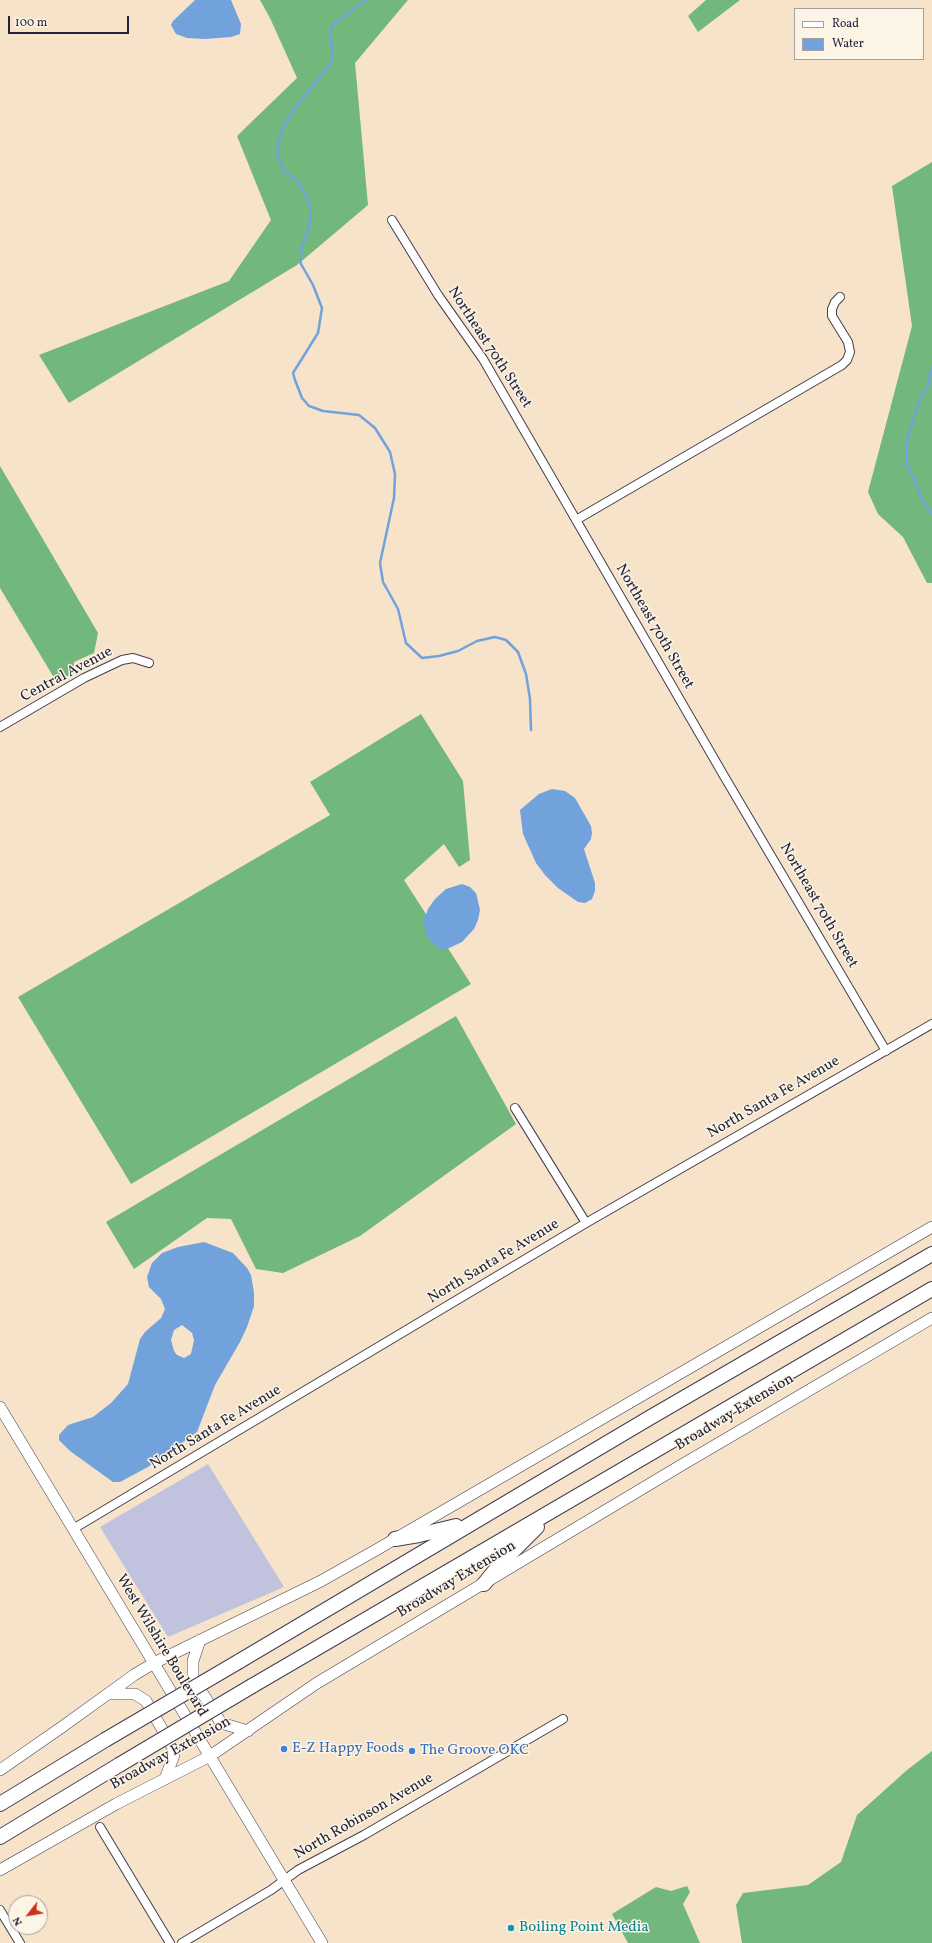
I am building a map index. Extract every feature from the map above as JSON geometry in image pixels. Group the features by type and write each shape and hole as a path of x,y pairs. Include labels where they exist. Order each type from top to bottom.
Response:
{"highway":[{"path":"0,1804 472,1522 932,1254"},
{"name":"Broadway Extension","path":"0,1837 252,1686 549,1515 932,1290"},
{"path":"484,1584 502,1562 549,1515"},
{"path":"395,1539 419,1535 472,1522"}],"main road":[{"path":"0,1770 154,1663 321,1581 932,1226"},
{"name":"Broadway Extension","path":"0,1870 52,1839 210,1756 317,1683 932,1318"},
{"name":"West Wilshire Boulevard","path":"0,1407 322,1943"},
{"path":"200,1640 193,1660 193,1678 221,1723 248,1730"},
{"path":"108,1694 135,1694 146,1701 174,1750 174,1755 165,1779"}],"street":[{"name":"Northeast 70th Street","path":"392,220 438,295 483,359 724,776 886,1051"},
{"path":"576,520 842,365 847,360 850,352 848,342 832,316 835,302 840,297"},
{"name":"Central Avenue","path":"0,727 84,678 122,660 133,658 149,663"},
{"name":"North Santa Fe Avenue","path":"73,1529 586,1223 932,1024"},
{"path":"515,1108 586,1223"},
{"name":"North Robinson Avenue","path":"182,1943 271,1890 298,1870 364,1835 563,1719"},
{"path":"100,1827 170,1943"},
{"path":"0,1910 20,1943"}],"shaded area":[{"path":"208,1464 284,1587 168,1637 100,1527"}],"green space":[{"path":"260,0 408,0 355,63 368,205 297,265 69,403 39,355 229,281 271,220 237,136 297,78 270,18"},
{"path":"706,0 740,0 698,32 688,16"},
{"path":"932,162 932,583 927,583 903,537 878,514 868,492 912,326 892,186"},
{"path":"0,466 98,633 94,653 74,662 74,672 61,680 53,676 0,588"},
{"path":"421,714 463,781 470,860 459,867 444,844 404,880 471,984 131,1184 18,997 330,815 310,782"},
{"path":"456,1016 516,1124 360,1236 283,1273 256,1269 231,1219 207,1218 134,1269 106,1222"},
{"path":"932,1751 932,1943 742,1943 736,1905 743,1893 808,1885 841,1862 857,1815 907,1770"},
{"path":"687,1886 690,1892 683,1904 700,1943 628,1943 612,1914 656,1887 671,1891"}],"water":[{"path":"195,0 231,0 241,24 240,34 231,37 205,39 187,38 176,34 171,25 173,21"},
{"path":"552,789 565,791 575,798 591,826 591,839 584,849 595,883 595,891 592,899 585,903 578,902 558,888 545,875 536,863 523,834 520,810 539,794"},
{"path":"462,884 470,887 476,893 480,910 478,920 474,929 462,942 445,950 439,948 428,939 423,922 428,909 435,899 446,889"},
{"path":"204,1242 233,1253 247,1268 251,1275 254,1293 254,1306 240,1342 215,1385 197,1432 148,1467 120,1482 113,1482 70,1451 59,1440 59,1435 68,1425 93,1417 111,1403 128,1384 140,1339 145,1332 161,1318 165,1309 161,1299 149,1287 147,1277 152,1263 162,1253 178,1247","holes":["182,1325 192,1333 194,1340 191,1354 184,1358 177,1355 174,1351 171,1340 174,1330"]}],"waterway":[{"path":"366,0 332,25 330,34 333,54 330,64 296,107 281,131 277,155 284,171 298,181 308,199 311,210 308,234 303,243 300,257 301,264 313,285 322,308 318,333 293,373 302,398 309,406 323,411 359,415 375,428 390,452 395,474 394,498 380,563 383,582 398,609 406,643 422,658 439,656 458,651 477,641 495,637 506,640 518,652 526,674 530,699 531,730"},
{"path":"932,367 928,385 920,399 907,441 907,464 925,505 932,514"}],"place":[{"name":"E-Z Happy Foods","path":"284,1749"},
{"name":"The Groove OKC","path":"412,1751"},
{"name":"Boiling Point Media","path":"511,1928"}]}
